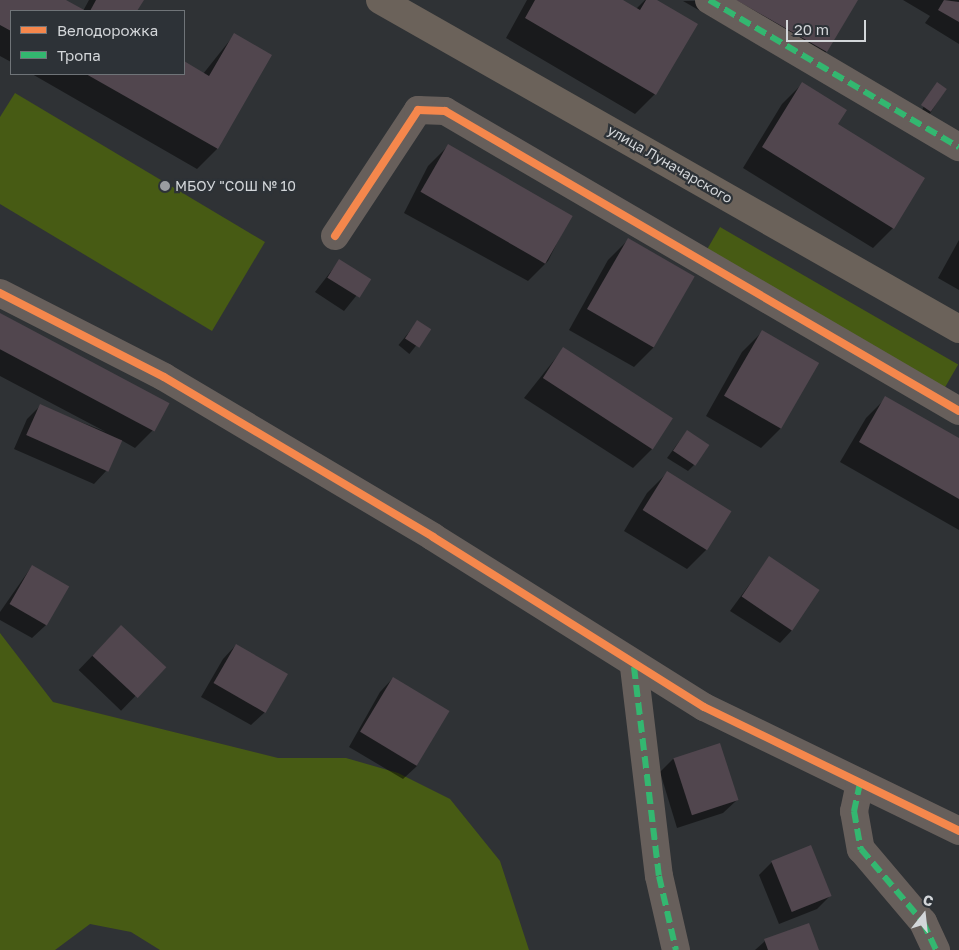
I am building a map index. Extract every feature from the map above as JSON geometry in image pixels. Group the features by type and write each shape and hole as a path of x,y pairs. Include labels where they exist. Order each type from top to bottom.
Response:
{"main road":[{"name":"улица Луначарского","path":"380,0 959,329"}],"street":[{"path":"709,0 959,147"},
{"path":"335,236 418,110 445,111 959,412"},
{"path":"0,293 164,377 433,537 634,667 704,707 959,831"},
{"path":"634,667 659,876 676,950"},
{"path":"860,783 854,811 861,849 923,922 936,950"}],"green space":[{"path":"15,93 265,242 212,331 0,204 0,117"},
{"path":"720,227 958,364 943,390 705,253"},
{"path":"0,633 53,702 278,758 346,758 398,773 450,799 500,861 529,950 160,950 131,932 90,924 55,950 0,950"}],"building":[{"path":"0,0 66,0 84,10 10,10 10,30 0,25"},
{"path":"96,0 144,0 138,10 91,10"},
{"path":"535,0 623,0 640,10 646,0 657,0 698,24 656,95 525,18"},
{"path":"736,0 858,0 827,52"},
{"path":"944,0 959,2 959,22 938,10"},
{"path":"234,33 272,55 218,149 88,75 185,75 185,62 209,76"},
{"path":"802,82 847,110 838,124 925,178 894,229 762,147"},
{"path":"937,82 947,89 931,112 921,105"},
{"path":"448,144 573,216 545,264 420,192"},
{"path":"628,238 695,276 654,348 587,309"},
{"path":"339,259 371,279 360,298 327,278"},
{"path":"0,313 170,403 155,431 0,349"},
{"path":"417,320 431,329 419,348 405,338"},
{"path":"762,330 819,363 781,429 724,396"},
{"path":"563,347 673,418 653,449 543,378"},
{"path":"885,396 959,438 959,499 859,442"},
{"path":"40,404 122,441 108,472 26,435"},
{"path":"687,430 709,445 695,466 673,451"},
{"path":"667,471 731,511 707,550 643,510"},
{"path":"769,556 820,590 792,631 742,597"},
{"path":"32,565 69,586 47,625 10,604"},
{"path":"121,625 166,667 138,698 92,656"},
{"path":"236,644 288,674 265,713 214,683"},
{"path":"393,677 450,711 417,766 360,732"},
{"path":"720,743 739,800 692,815 673,758"},
{"path":"811,845 832,896 792,912 771,861"},
{"path":"809,923 819,950 768,950 764,939"}],"marked path":[{"path":"709,0 959,147"},
{"path":"634,667 659,876 676,950"},
{"path":"860,783 854,811 861,849 923,922 936,950"}],"cycle path":[{"path":"335,236 418,110 445,111 959,411"},
{"path":"0,293 164,377 433,537 704,707 959,831"}],"place":[{"name":"МБОУ \"СОШ № 10","path":"165,186"}]}
